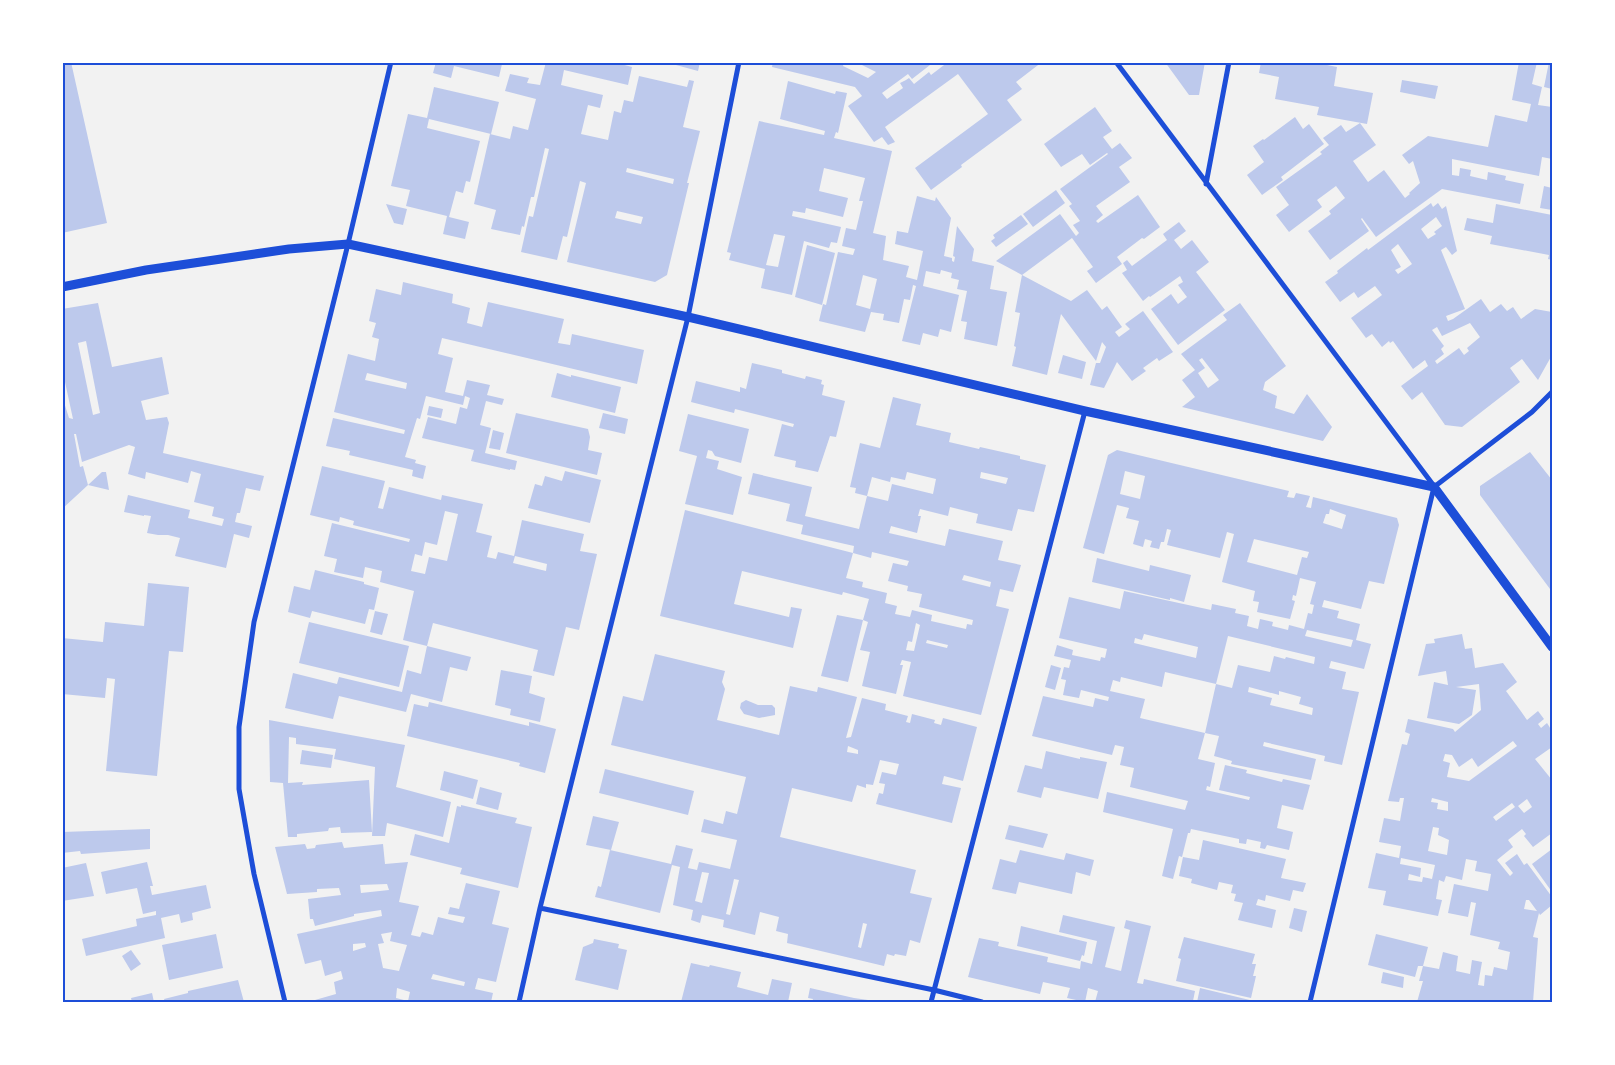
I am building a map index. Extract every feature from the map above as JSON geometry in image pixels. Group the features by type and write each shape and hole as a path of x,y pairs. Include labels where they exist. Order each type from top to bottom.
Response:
{"street":[{"path":"286,1002 254,874 242,808 239,789 239,727 254,622 391,62"},
{"path":"519,1002 540,908 688,317 739,62"},
{"path":"1116,62 1552,647"},
{"path":"1206,184 1229,62"},
{"path":"62,287 146,270 289,250 348,244 688,317 1085,411 1434,487"},
{"path":"1310,1002 1434,487 1532,412 1552,392"},
{"path":"931,1002 1085,411"},
{"path":"540,908 934,990 982,1002"}],"building":[{"path":"71,62 107,223 62,233 62,63"},
{"path":"436,62 496,62 502,64 499,77 454,66 451,78 433,73"},
{"path":"546,62 613,62 632,67 628,85 564,70 561,85 603,95 600,108 588,105 581,134 608,140 614,111 621,113 624,100 633,102 639,76 687,87 689,80 694,81 683,127 700,131 667,275 655,282 567,262 586,183 580,181 567,237 563,236 557,260 521,252 529,216 533,217 549,149 545,148 534,197 531,197 524,227 522,226 520,235 491,229 496,210 474,204 490,134 510,139 513,126 528,130 536,99 505,91 510,74 529,78 527,83 540,85","holes":["627,168 674,179 673,184 626,172","617,211 643,217 641,224 615,218"]},
{"path":"665,62 700,62 698,71"},
{"path":"773,62 791,65 791,62 844,62 843,66 868,78 876,72 856,62 928,62 930,65 912,79 908,74 882,93 887,99 903,88 900,83 909,78 914,84 929,72 931,75 948,62 977,62 978,64 981,62 1042,62 1016,82 1022,89 1007,100 1022,120 961,165 962,167 931,190 915,168 988,114 958,74 885,127 895,142 888,145 882,137 874,142 848,106 862,96 855,87 772,67"},
{"path":"1165,62 1205,62 1199,95 1189,95"},
{"path":"1261,62 1328,62 1327,65 1337,67 1334,86 1373,93 1367,124 1317,115 1319,107 1275,99 1279,77 1259,73"},
{"path":"1519,62 1537,62 1532,84 1542,87 1538,105 1552,107 1552,159 1542,157 1539,176 1452,159 1452,175 1459,176 1460,168 1471,170 1470,176 1487,180 1488,172 1506,176 1505,180 1524,184 1520,204 1442,189 1376,237 1362,218 1369,231 1330,260 1308,231 1331,214 1329,211 1345,198 1336,186 1317,200 1322,207 1289,232 1276,215 1289,205 1276,187 1322,154 1320,152 1329,145 1323,138 1341,125 1346,132 1360,123 1376,145 1353,161 1368,182 1384,170 1405,198 1420,183 1413,161 1409,164 1402,155 1428,136 1488,147 1495,115 1527,122 1531,104 1512,100"},
{"path":"1549,62 1552,62 1552,89 1544,87"},
{"path":"1402,80 1438,86 1435,99 1400,92"},
{"path":"788,81 835,94 836,91 847,93 838,133 836,132 834,138 892,151 873,233 886,236 883,260 909,266 906,277 917,280 923,251 895,244 897,231 908,233 917,196 935,201 936,197 951,218 944,256 952,258 954,262 957,226 974,249 972,261 994,266 990,289 1007,292 997,346 964,339 967,322 961,321 967,291 957,289 959,280 951,278 952,273 941,270 940,274 926,271 923,286 959,295 951,332 940,329 938,337 923,333 920,345 902,341 916,286 913,285 910,300 904,299 899,323 883,320 884,314 871,312 865,332 819,321 823,304 826,305 838,252 853,255 855,249 842,246 846,228 856,230 863,201 859,201 865,178 824,168 819,191 848,198 843,217 806,208 805,213 793,211 792,216 841,227 837,243 831,242 829,248 804,241 792,295 761,288 765,269 729,260 731,253 727,252 759,121 824,135 825,131 780,119","holes":["774,234 785,236 778,267 766,265","863,275 877,279 870,309 856,305"]},
{"path":"434,87 499,102 491,134 429,119 427,128 480,141 470,182 466,181 463,193 456,191 449,217 469,222 465,239 443,234 447,216 406,206 410,190 391,186 408,114 427,118"},
{"path":"1095,107 1112,131 1103,137 1112,149 1120,143 1132,158 1119,167 1130,182 1096,206 1103,215 1096,221 1098,223 1138,195 1160,227 1117,257 1122,264 1096,283 1087,271 1093,267 1072,238 1022,275 996,261 1060,214 1076,236 1079,233 1073,225 1080,221 1069,206 1072,204 1060,189 1108,154 1090,165 1082,154 1061,167 1044,144"},
{"path":"1295,117 1303,129 1309,124 1324,144 1281,177 1283,180 1262,195 1247,175 1264,162 1253,146"},
{"path":"1544,186 1552,188 1552,210 1540,208"},
{"path":"1056,190 1065,203 1033,227 1023,214"},
{"path":"1431,203 1433,207 1438,203 1442,209 1446,206 1457,251 1452,255 1446,247 1441,250 1465,309 1446,316 1448,321 1481,299 1490,312 1501,304 1507,311 1513,307 1521,319 1535,309 1552,312 1552,355 1538,380 1522,359 1510,368 1520,382 1462,427 1445,425 1422,392 1412,400 1401,386 1428,366 1425,360 1413,369 1393,341 1390,343 1389,341 1382,347 1372,334 1366,338 1351,318 1382,295 1375,286 1358,298 1354,292 1340,302 1325,282 1367,248 1368,250","holes":["1436,217 1442,226 1434,232 1436,234 1428,239 1421,229","1398,244 1412,264 1398,274 1395,270 1401,267 1391,250","1470,323 1480,337 1467,348 1469,351 1464,355 1459,348 1437,364 1435,361 1444,354 1441,349 1444,346 1432,330 1437,327 1442,336"]},
{"path":"386,204 407,209 403,225 394,223"},
{"path":"1496,204 1552,215 1552,260 1548,259 1549,255 1490,244 1492,236 1464,230 1467,218 1493,223"},
{"path":"1021,215 1028,224 996,247 991,241 995,238 993,235"},
{"path":"1179,222 1186,231 1174,240 1181,249 1192,240 1209,262 1196,272 1225,310 1178,345 1151,309 1171,294 1178,304 1187,297 1178,285 1183,282 1180,276 1143,301 1122,273 1127,270 1123,263 1127,260 1132,266 1167,240 1163,234"},
{"path":"807,245 835,253 822,305 795,297"},
{"path":"1022,275 1071,301 1087,290 1102,310 1107,306 1122,327 1115,332 1119,337 1130,329 1125,324 1143,311 1173,352 1159,361 1157,358 1143,368 1146,371 1132,381 1117,362 1104,388 1090,385 1096,363 1100,363 1106,347 1102,342 1096,361 1061,314 1047,375 1012,366 1020,313 1015,312"},
{"path":"403,282 453,294 452,303 470,308 467,323 482,327 488,302 564,319 558,343 570,345 572,334 644,350 637,384 442,338 438,354 453,358 445,392 463,396 467,380 490,385 487,395 504,399 502,405 486,401 480,425 491,428 485,453 517,461 515,470 471,461 474,450 422,438 428,417 456,424 460,407 467,409 470,398 465,396 463,405 426,396 420,419 417,418 405,457 416,460 415,463 426,466 423,479 412,476 413,470 349,455 350,451 326,446 333,418 404,434 405,430 334,412 348,354 375,361 379,339 372,337 376,323 369,321 376,289 401,295","holes":["367,373 407,383 406,389 365,380"]},
{"path":"98,303 112,367 162,357 169,394 141,401 146,420 167,417 169,423 163,453 264,476 260,491 246,488 240,513 237,513 235,522 252,526 249,538 234,534 226,568 175,556 180,538 147,533 151,516 124,512 128,495 190,510 188,518 222,526 224,519 212,516 214,507 194,502 201,474 191,471 188,483 146,472 145,479 128,474 135,447 129,445 82,462 76,434 74,434 80,467 83,466 88,485 62,509 62,396 69,418 73,419 65,382 62,382 62,309","holes":["86,341 100,413 93,415 78,343"]},
{"path":"1240,303 1286,366 1265,382 1263,390 1277,396 1275,408 1294,414 1307,394 1332,427 1323,441 1182,407 1195,397 1182,380 1195,370 1181,354 1227,320 1223,315","holes":["1202,358 1219,380 1208,388 1198,373 1205,368 1199,360"]},
{"path":"1063,355 1086,362 1082,379 1058,373"},
{"path":"752,363 782,370 782,373 805,379 806,376 822,380 821,384 824,385 822,395 845,401 836,437 830,436 818,472 795,467 796,461 774,456 782,424 793,427 794,424 735,409 734,413 691,402 696,381 740,392 740,387 746,389"},
{"path":"557,373 621,387 615,413 551,397"},
{"path":"893,397 921,404 916,425 951,433 949,442 1020,456 1020,459 1046,465 1034,512 1018,509 1012,531 976,523 978,514 950,507 948,516 920,509 918,516 921,516 917,533 891,526 889,533 945,546 949,529 1003,541 998,560 1021,565 1013,592 1000,589 996,606 1009,609 981,715 903,696 911,662 902,660 900,665 903,665 896,694 862,686 870,652 860,650 868,622 863,620 869,599 843,592 842,595 742,571 734,604 789,617 791,607 802,609 793,648 660,616 685,510 853,553 854,546 801,534 803,525 786,521 790,504 748,494 753,473 812,487 805,516 859,529 867,496 855,493 856,488 850,487 860,443 880,448","holes":["907,472 936,479 933,494 892,484 888,501 867,496 872,477 890,482 891,477 905,480","981,472 1008,478 1006,484 980,478","872,552 909,561 907,566 893,563 888,581 908,586 907,591 922,594 919,607 973,620 972,625 967,624 966,629 931,621 932,615 912,610 910,617 895,614 897,606 885,603 887,593 862,587 863,582 846,578 853,553 871,558","964,575 991,582 990,587 962,580","916,623 920,625 914,651 906,650 908,641 912,642","927,640 948,645 947,648 926,643"]},
{"path":"429,406 443,409 441,418 427,415"},
{"path":"516,413 588,429 590,437 588,450 602,453 597,475 506,453"},
{"path":"603,413 628,419 625,434 599,428"},
{"path":"688,414 749,429 741,463 715,456 712,451 708,450 706,458 719,461 717,469 742,477 733,515 685,504 697,456 679,451"},
{"path":"493,430 504,433 500,450 489,448"},
{"path":"1117,450 1289,491 1287,497 1294,498 1296,493 1310,496 1306,507 1311,508 1313,497 1397,518 1399,525 1384,584 1369,581 1361,609 1324,600 1322,607 1339,611 1337,618 1360,624 1356,640 1371,644 1364,669 1331,661 1329,668 1346,672 1342,689 1359,692 1342,765 1324,761 1325,756 1264,742 1263,746 1316,759 1311,780 1231,764 1232,761 1214,756 1219,736 1205,733 1198,759 1215,763 1210,787 1207,786 1206,790 1249,800 1250,797 1219,790 1225,765 1247,770 1246,773 1282,782 1283,779 1310,785 1303,810 1282,805 1277,828 1293,832 1289,850 1267,845 1265,849 1260,848 1261,842 1247,839 1246,844 1239,843 1239,839 1191,829 1190,833 1188,833 1182,857 1179,856 1173,879 1162,876 1173,829 1103,812 1107,792 1185,810 1188,801 1130,787 1134,768 1120,765 1124,747 1115,745 1112,755 1032,736 1043,696 1093,707 1095,698 1108,701 1109,697 1081,690 1079,698 1063,695 1066,680 1061,679 1064,667 1069,668 1071,660 1054,656 1057,645 1073,650 1072,655 1100,661 1101,657 1105,658 1107,649 1059,638 1069,597 1120,609 1124,591 1211,610 1212,604 1236,609 1235,613 1249,616 1247,626 1258,629 1260,619 1273,622 1272,626 1288,630 1289,625 1304,629 1308,613 1312,614 1314,605 1310,604 1316,582 1300,578 1296,596 1293,595 1292,600 1295,601 1290,619 1257,612 1259,602 1253,601 1255,591 1222,582 1234,534 1227,532 1220,558 1167,545 1171,530 1167,529 1164,542 1161,542 1159,549 1150,547 1152,541 1145,539 1143,547 1133,544 1139,521 1126,518 1129,508 1117,505 1104,554 1083,548 1108,455","holes":["1125,471 1145,476 1140,499 1120,494","1330,509 1346,515 1342,529 1323,523 1326,514 1329,514","1254,539 1309,552 1307,558 1302,557 1297,575 1247,562","1307,630 1353,640 1351,647 1305,636","1144,634 1198,647 1196,658 1134,643 1135,638 1142,640","1228,636 1315,657 1314,664 1274,656 1270,672 1238,665 1232,688 1216,684","1165,672 1216,684 1205,733 1140,718 1145,699 1110,691 1113,680 1120,682 1121,677 1162,687","1249,687 1279,695 1279,691 1301,697 1299,704 1313,708 1312,715 1270,705 1272,698 1248,692"]},
{"path":"1530,452 1552,480 1552,588 1550,589 1480,495 1480,486"},
{"path":"322,466 385,481 378,508 383,509 389,487 441,500 442,495 483,504 476,532 492,536 487,557 496,559 498,552 514,556 522,520 584,534 580,551 597,554 579,630 566,627 554,676 533,671 538,650 433,623 427,646 403,640 414,591 380,582 382,571 365,567 363,578 334,572 337,559 324,556 332,523 409,542 410,539 353,525 354,521 340,517 339,522 310,515","holes":["445,511 458,514 447,561 429,557 425,574 411,571 415,554 422,556 425,542 437,545","515,556 547,564 546,571 513,563"]},
{"path":"565,471 601,480 590,523 528,508 535,484 542,486 545,476 562,481"},
{"path":"102,472 106,472 109,490 88,485"},
{"path":"1097,558 1149,571 1150,565 1191,575 1184,602 1092,582"},
{"path":"315,570 364,582 364,584 379,588 374,610 369,609 365,624 312,611 310,618 288,612 294,586 310,590"},
{"path":"148,583 189,587 183,652 169,651 157,776 106,771 115,679 107,678 105,698 62,694 62,638 103,642 105,622 144,626"},
{"path":"375,611 388,614 382,635 370,632"},
{"path":"837,615 863,620 848,682 821,676"},
{"path":"309,622 409,646 399,687 299,663"},
{"path":"1462,634 1465,649 1472,648 1475,668 1503,663 1517,682 1506,691 1527,720 1538,711 1544,719 1538,724 1541,728 1547,723 1552,731 1552,747 1535,759 1552,780 1552,833 1533,847 1524,836 1526,834 1522,829 1508,840 1513,847 1497,860 1510,876 1513,873 1505,863 1517,854 1524,865 1527,863 1552,897 1552,905 1540,915 1539,913 1533,937 1538,938 1533,1002 1417,1002 1423,981 1419,981 1423,966 1439,969 1443,952 1458,956 1456,971 1470,974 1472,960 1482,962 1478,985 1484,986 1485,975 1492,976 1494,967 1507,970 1510,952 1498,949 1500,942 1470,935 1476,903 1471,902 1468,917 1448,913 1454,884 1488,891 1491,874 1475,871 1477,861 1466,859 1462,880 1446,876 1444,882 1439,880 1436,899 1442,900 1438,916 1383,905 1386,891 1368,888 1376,853 1399,858 1401,846 1379,842 1384,818 1400,821 1404,798 1400,798 1399,802 1388,801 1402,744 1407,745 1410,734 1405,732 1408,719 1453,729 1455,732 1481,710 1479,684 1456,687 1476,690 1472,715 1459,724 1427,718 1434,682 1448,685 1446,671 1418,676 1426,644 1435,643 1434,639","holes":["1513,741 1517,746 1469,781 1447,777 1450,763 1443,761 1445,754 1452,755 1459,767 1472,758 1478,767","1432,798 1448,802 1448,811 1437,809 1438,803 1431,802","1527,799 1532,807 1524,813 1518,806","1512,803 1515,807 1496,821 1493,817","1433,827 1439,828 1438,835 1449,840 1447,855 1428,851","1401,858 1435,865 1432,879 1423,877 1422,882 1408,880 1409,874 1420,877 1421,868 1400,864","1526,900 1529,900 1537,911 1524,909"]},
{"path":"427,646 471,657 467,671 450,667 442,702 411,694 406,712 339,696 333,719 285,708 293,673 337,684 339,677 402,692 407,670 421,674"},
{"path":"655,654 725,671 722,682 725,689 717,720 779,735 790,686 817,692 818,687 857,697 846,738 851,737 862,698 886,704 885,710 908,716 906,722 910,723 912,714 935,720 934,723 941,725 943,718 977,727 963,781 944,776 942,784 961,788 952,823 876,804 879,793 883,794 885,784 879,783 882,772 896,775 899,764 880,760 873,785 866,784 866,788 857,785 852,802 792,788 780,837 916,870 910,893 932,898 920,943 910,940 906,956 887,954 884,966 787,943 788,934 776,931 779,917 760,912 755,935 723,927 724,920 702,915 700,923 691,920 693,910 673,905 680,867 672,865 660,913 595,897 598,886 601,887 610,850 671,864 676,845 693,849 688,868 697,870 699,862 730,869 737,840 701,832 704,819 723,824 726,811 737,814 746,777 611,745 623,696 643,701","holes":["848,746 858,750 858,754 847,752","702,872 709,873 702,903 695,901","734,879 739,880 730,915 726,914","863,923 867,924 861,948 858,947"]},
{"path":"1051,665 1061,668 1055,690 1045,687"},
{"path":"501,670 532,676 529,693 545,698 540,722 510,715 511,709 495,705"},
{"path":"746,700 758,705 772,705 775,708 775,715 759,718 744,714 740,708 741,703"},
{"path":"429,702 529,726 529,722 556,729 545,773 519,766 520,763 407,736 414,704 428,707"},
{"path":"269,720 405,745 396,787 451,802 443,837 387,823 385,836 372,836 375,767 334,759 336,749 296,744 296,738 289,737 288,783 303,782 302,785 369,780 372,832 341,833 340,827 329,828 328,831 297,834 297,837 288,837 283,783 270,782"},
{"path":"302,750 333,755 331,768 300,764"},
{"path":"1046,751 1080,759 1080,757 1107,762 1098,799 1044,787 1041,798 1017,792 1025,765 1042,769"},
{"path":"605,769 694,791 688,815 599,793"},
{"path":"444,771 478,780 473,799 440,790"},
{"path":"480,787 502,793 498,810 476,804"},
{"path":"461,805 517,818 515,823 532,827 518,888 460,874 462,868 410,855 415,834 449,843 457,806 461,807"},
{"path":"593,816 619,822 611,850 586,845"},
{"path":"1009,825 1048,834 1043,848 1005,839"},
{"path":"150,829 150,849 81,854 80,851 62,853 62,832"},
{"path":"1203,840 1286,859 1281,878 1306,883 1303,892 1293,890 1290,901 1266,895 1265,901 1258,899 1256,905 1276,910 1272,928 1238,920 1243,903 1234,901 1236,894 1231,893 1233,885 1219,882 1217,890 1191,883 1192,879 1179,876 1183,857 1199,860"},
{"path":"342,842 344,848 383,844 385,864 408,862 399,902 419,906 411,935 420,937 422,932 433,935 438,917 463,923 465,917 448,914 450,907 459,909 466,883 500,891 492,924 509,928 496,982 478,978 475,989 493,993 491,1002 315,1002 315,1000 336,994 334,982 343,979 341,971 325,976 321,960 305,964 297,934 382,916 381,910 354,914 354,916 315,926 313,919 310,919 308,899 341,895 339,888 317,889 317,892 287,894 275,847 305,844 307,849 315,848 316,845","holes":["387,884 389,890 361,893 360,885","392,932 390,941 407,945 399,971 383,968 378,944 384,943 381,934","365,943 366,947 353,951 353,944","433,974 465,982 464,986 431,979","397,988 410,992 408,1001 396,998"]},
{"path":"1552,849 1552,892 1532,864"},
{"path":"1020,850 1064,860 1066,853 1094,860 1090,876 1076,872 1072,894 1019,882 1016,894 992,889 1000,859 1016,863"},
{"path":"147,862 153,886 150,886 152,895 206,885 211,908 192,913 193,920 181,923 179,914 161,918 165,938 86,956 82,939 137,926 136,919 156,915 156,911 143,914 137,888 106,894 101,872"},
{"path":"86,863 94,896 62,901 62,868"},
{"path":"1294,908 1307,911 1302,932 1289,928"},
{"path":"1063,915 1115,927 1105,967 1121,971 1130,930 1124,928 1126,920 1151,926 1137,983 1143,984 1144,979 1195,991 1193,1001 1197,1002 1095,1002 1098,991 1088,988 1085,1002 1067,998 1070,988 1043,982 1040,994 968,977 979,938 999,942 998,946 1048,957 1047,962 1080,969 1081,961 1092,964 1097,941 1059,932"},
{"path":"1021,926 1087,942 1084,956 1082,955 1080,961 1017,946"},
{"path":"216,934 223,968 169,980 162,945"},
{"path":"1376,934 1428,947 1423,966 1418,966 1415,977 1368,965"},
{"path":"1184,937 1255,954 1252,964 1256,964 1253,976 1256,976 1251,998 1176,981 1181,959 1178,958"},
{"path":"594,939 619,944 618,948 627,950 618,990 575,980 583,947 593,943"},
{"path":"131,950 141,964 131,971 122,956"},
{"path":"691,963 741,972 737,987 768,995 772,979 792,983 788,1002 681,1002"},
{"path":"1383,972 1404,977 1403,988 1381,983"},
{"path":"238,980 244,1002 165,1002 164,999 188,993 188,991"},
{"path":"810,988 868,1000 868,1002 812,1002 813,999 808,998"},
{"path":"1200,988 1258,1002 1197,1002"},
{"path":"152,993 154,1002 132,1002 131,998"}]}
